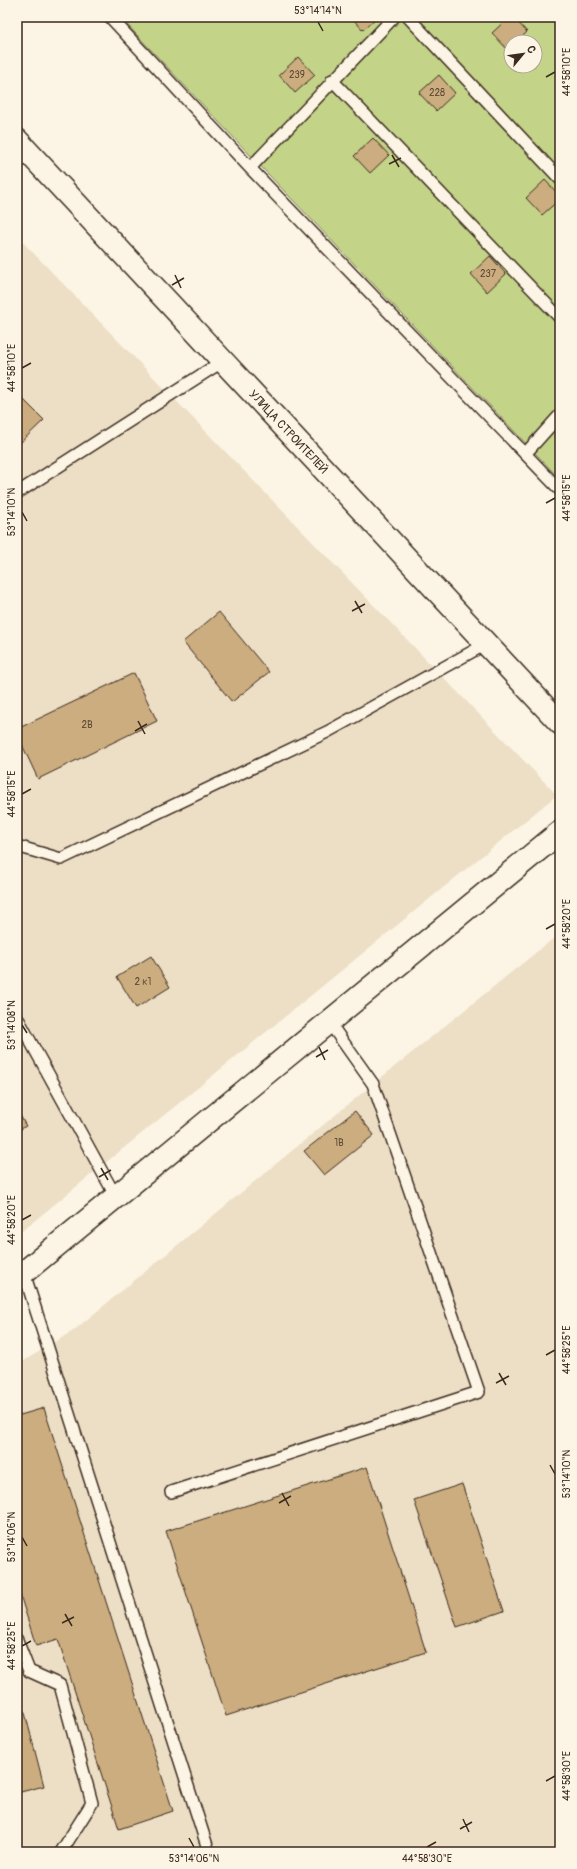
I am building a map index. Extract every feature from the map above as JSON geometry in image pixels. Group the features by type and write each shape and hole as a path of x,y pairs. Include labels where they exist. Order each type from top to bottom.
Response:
{"main road":[{"name":"УЛИЦА СТРОИТЕЛЕЙ","path":"17,140 560,724"},
{"path":"20,1276 560,832"}],"lane":[{"path":"110,17 250,168 560,490"},
{"path":"250,168 332,80 394,17"},
{"path":"408,17 560,179"},
{"path":"332,80 560,318"},
{"path":"17,493 223,361"},
{"path":"524,454 560,416"},
{"path":"17,846 61,859 327,732 486,644"},
{"path":"17,1017 116,1197"},
{"path":"171,1492 479,1392 373,1084 330,1022"},
{"path":"20,1276 209,1852"},
{"path":"17,1640 29,1671 60,1685 92,1803 61,1852"}],"shaded area":[{"path":"17,236 557,795 17,1235"},
{"path":"560,933 560,1852 17,1852 17,1365 73,1331 373,1084"}],"green space":[{"path":"120,17 560,17 560,479 268,174"}],"building":[{"path":"351,17 377,17 363,30"},
{"path":"509,17 513,17 527,32 525,34 503,34 503,45 492,33"},
{"path":"298,57 315,75 295,93 279,75"},
{"path":"439,75 455,93 436,111 419,93"},
{"path":"373,138 389,155 370,173 354,156"},
{"path":"545,180 560,196 560,199 542,215 526,198"},
{"path":"490,256 506,274 487,292 471,274"},
{"path":"17,393 44,420 18,445 17,443"},
{"path":"219,612 269,672 232,702 183,642"},
{"path":"134,673 157,721 38,779 17,734 17,729"},
{"path":"151,956 170,987 136,1008 117,977"},
{"path":"17,1110 26,1126 17,1131"},
{"path":"355,1111 374,1135 324,1175 304,1151"},
{"path":"44,1408 173,1811 119,1829 58,1639 36,1646 17,1585 17,1416"},
{"path":"367,1467 426,1652 226,1716 166,1531"},
{"path":"462,1484 504,1611 457,1627 414,1500"},
{"path":"17,1682 44,1786 17,1793"}]}
